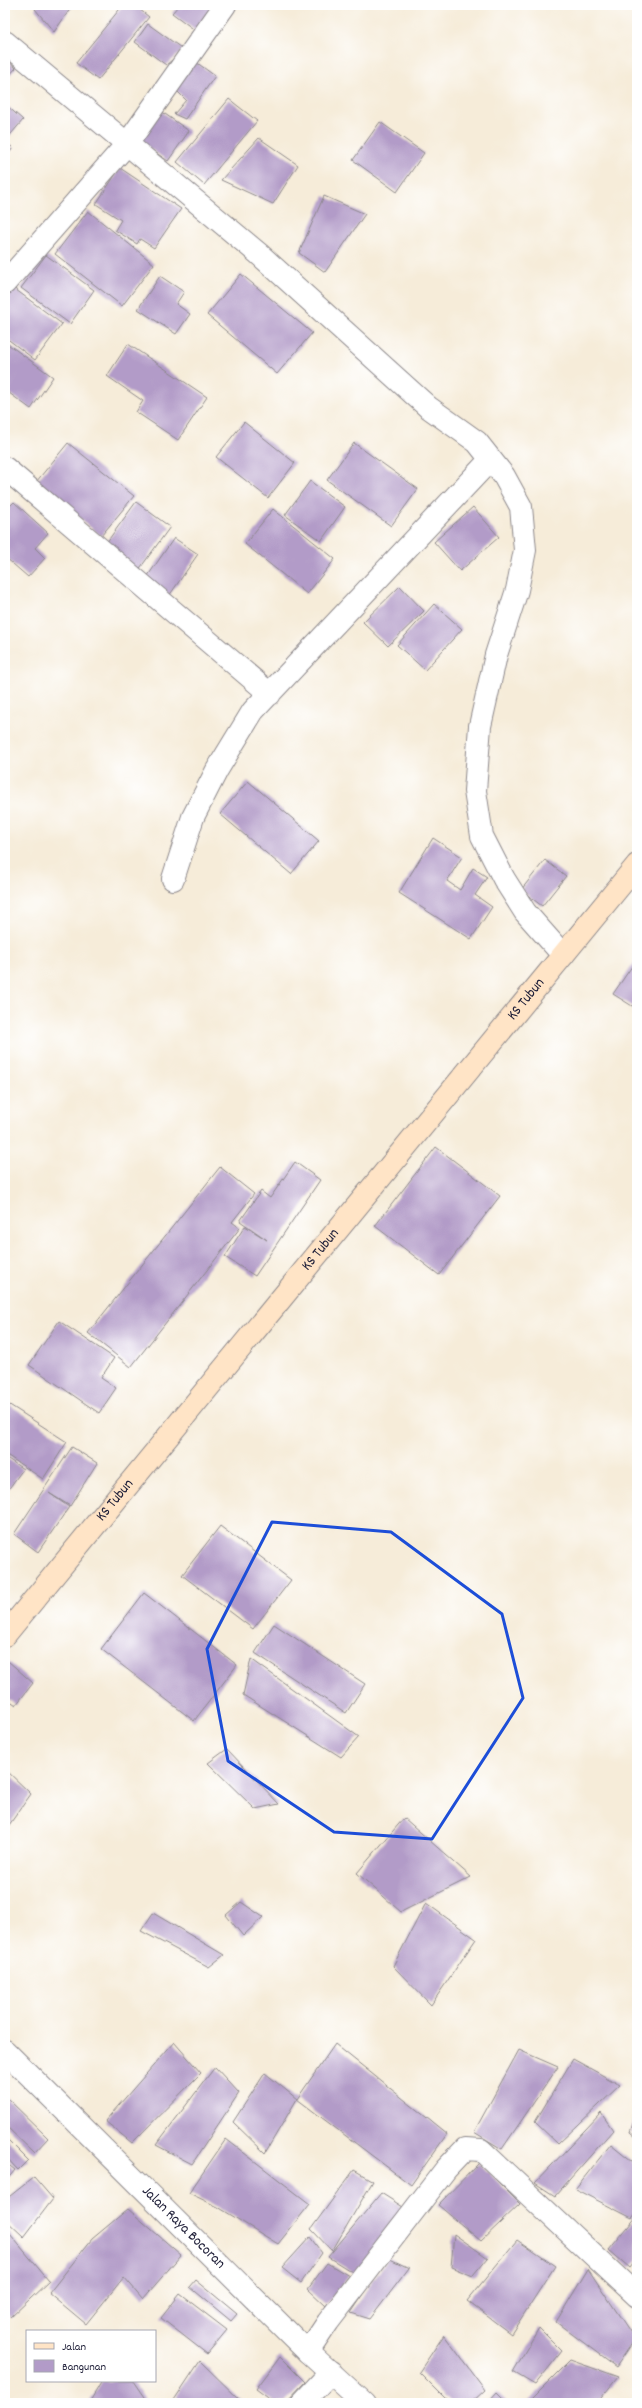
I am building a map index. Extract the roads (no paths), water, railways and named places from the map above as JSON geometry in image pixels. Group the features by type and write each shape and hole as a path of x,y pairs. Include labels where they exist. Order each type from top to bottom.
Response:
{"main road":[{"name":"KS Tubun","path":"5,1635 563,955 635,871"}],"street":[{"path":"5,283 127,144 226,5"},
{"path":"5,42 259,254 428,407 477,442 504,476 521,507 525,550 517,590 496,655 480,726 475,791 482,836 504,879 525,912 563,955"},
{"path":"173,878 193,817 217,770 254,711 490,460"},
{"path":"5,468 270,694"},
{"name":"Jalan Raya Bocoran","path":"5,2051 308,2352 364,2403"},
{"path":"308,2352 328,2322 436,2182 466,2149 481,2150 637,2296"},
{"path":"302,2403 331,2372"}]}
